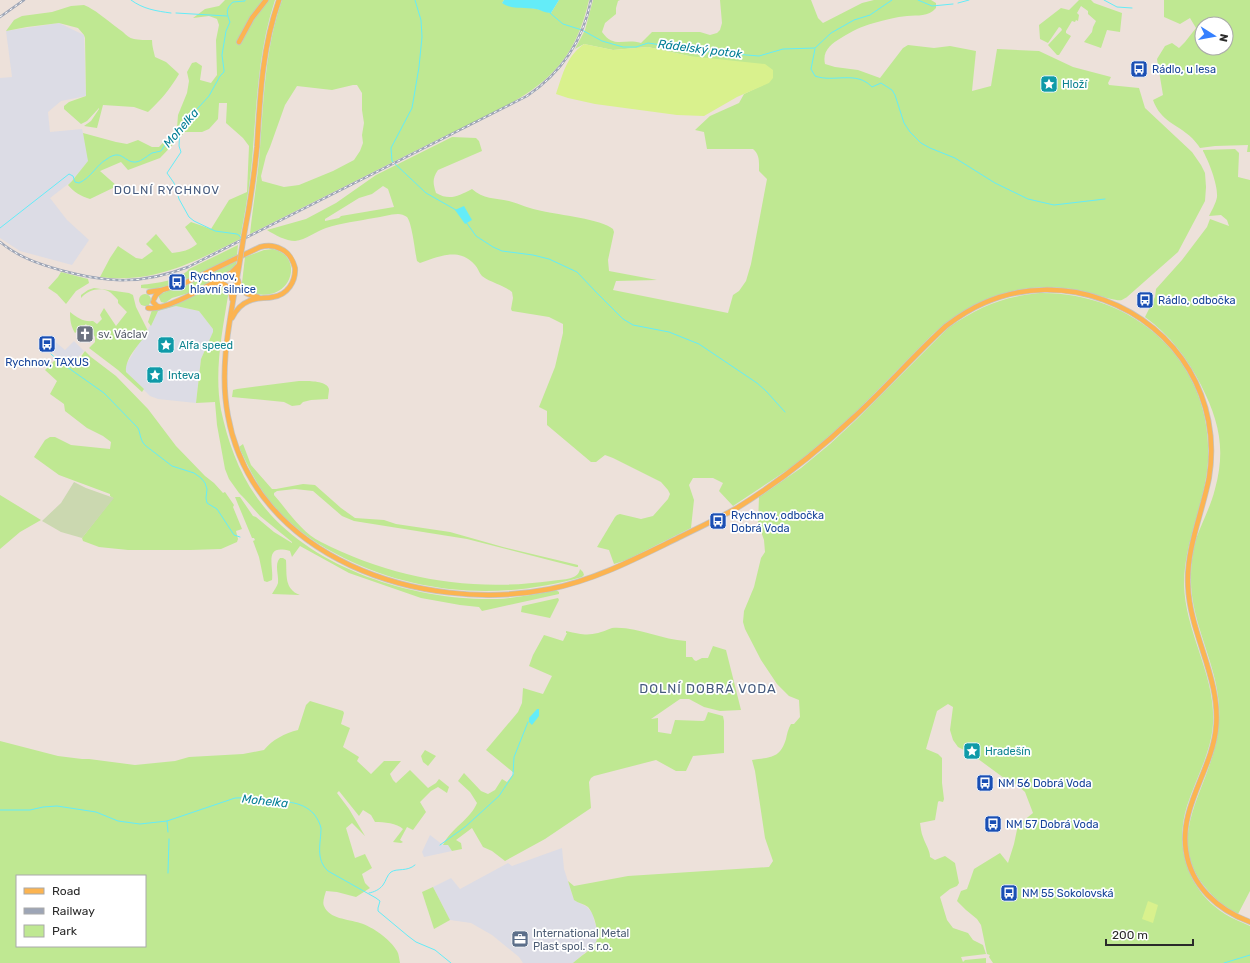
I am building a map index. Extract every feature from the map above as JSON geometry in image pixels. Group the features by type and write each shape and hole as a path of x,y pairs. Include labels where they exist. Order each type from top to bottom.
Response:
{"main road":[{"path":"239,42 252,18 266,0"},
{"path":"279,0 271,24 263,63 254,174 232,307 224,374 229,424 239,455 251,480 262,496 282,519 297,533 319,548 348,564 383,578 435,590 469,594 498,594 547,589 593,577 644,555 735,509 800,466 855,417 946,326 966,312 984,303 1021,292 1056,290 1094,296 1127,309 1151,325 1180,356 1192,375 1200,393 1209,426 1211,452 1210,471 1188,564 1188,584 1193,618 1214,688 1216,721 1212,746 1207,764 1191,804 1186,824 1186,853 1192,873 1200,886 1212,900 1227,912 1250,922"},
{"path":"148,292 162,290 185,283 263,246 276,247 287,253 292,260 295,270 294,279 290,287 283,294 273,298 251,300 241,306 233,315 230,323"},
{"path":"148,308 154,309 176,302 233,272 237,268 240,260"},
{"path":"238,276 240,288 244,292 249,295 263,298"},
{"path":"210,284 221,283 228,287 232,297 232,307"},
{"path":"160,307 157,306 154,301 157,294 162,290"}],"shaded area":[{"path":"59,23 84,35 86,96 61,101 48,112 50,132 82,129 89,160 72,181 50,198 67,220 89,240 72,265 20,251 0,238 0,78 12,77 6,31"},
{"path":"176,306 199,311 214,330 201,359 196,403 158,399 150,396 126,372 126,365 158,311"},
{"path":"53,340 65,350 74,341 84,351 68,367 46,345"},
{"path":"430,835 443,845 448,845 452,851 424,857 422,852"},
{"path":"562,848 564,869 574,900 587,907 593,914 599,935 596,943 573,963 523,963 519,957 492,935 471,923 450,920 433,887 451,878 460,889 508,863 512,866"}],"green space":[{"path":"225,0 275,0 265,36 262,54 251,171 240,239 190,263 156,274 120,278 100,277 118,246 136,258 142,259 153,251 146,244 156,234 172,253 192,248 197,244 185,227 191,222 211,229 229,200 247,192 249,146 243,138 226,123 227,103 219,103 218,119 209,129 202,132 185,132 160,158 128,170 121,162 100,171 117,186 90,199 78,194 68,185 88,161 83,133 127,144 138,140 152,147 159,147 177,128 178,115 187,93 189,81 187,72 192,63 196,62 202,66 200,80 211,83 217,75 216,40 219,25 217,19 209,16 193,18 205,9 219,6"},
{"path":"282,0 504,0 502,3 551,13 559,0 589,0 580,30 566,57 553,72 529,92 501,109 250,234 259,159 266,73 276,18","holes":["357,85 362,93 364,123 362,135 363,143 354,160 333,171 299,185 284,187 262,181 261,176 266,156 285,105 297,86 332,90"]},
{"path":"593,0 620,0 618,1 616,8 616,14 605,23 602,32 606,37 615,42 641,43 652,32 700,32 710,35 717,33 720,30 722,23 720,0 811,0 818,18 823,23 862,3 874,0 931,0 936,3 936,8 930,13 899,17 870,24 845,35 828,48 824,59 825,64 858,70 880,78 903,48 908,45 934,48 950,46 976,51 972,91 991,86 997,49 1039,51 1073,67 1111,77 1108,83 1109,85 1139,88 1145,108 1192,152 1201,165 1205,173 1205,201 1178,252 1127,297 1122,300 1118,300 1077,290 1037,288 1018,290 981,302 964,311 932,335 853,415 798,463 733,506 719,491 723,483 713,478 693,478 689,485 694,500 691,528 627,560 614,564 609,550 597,547 615,517 620,514 641,519 653,516 668,499 670,494 661,482 613,458 605,455 596,462 591,462 547,425 547,411 539,407 555,367 563,333 563,324 549,317 512,311 512,292 482,276 469,259 462,256 449,255 420,263 417,261 409,220 407,217 402,215 392,214 338,225 322,229 303,239 295,241 284,239 267,230 306,219 336,203 376,175 452,137 476,138 479,141 482,151 438,170 434,181 436,193 446,197 454,197 472,189 480,195 489,198 509,201 538,210 590,220 607,226 613,229 614,232 608,260 609,271 657,280 616,281 613,290 728,313 733,295 739,291 746,281 751,264 767,179 759,171 758,156 753,149 707,149 704,132 695,130 710,116 739,103 744,94 769,82 689,56 648,47 613,50 584,44 575,49 585,30","holes":["383,186 388,189 394,207 341,216 339,218 325,221 325,219 359,198 372,194"]},
{"path":"1079,0 1091,0 1094,3 1122,13 1120,32 1107,30 1101,48 1084,42 1092,32 1096,21 1088,14 1088,11 1081,6 1077,13 1079,15 1078,21 1072,21 1066,31 1066,33 1071,36 1059,55 1057,55 1048,45 1062,30 1061,28 1059,27 1048,43 1040,39 1039,25 1061,8 1069,10"},
{"path":"1164,0 1250,0 1250,152 1247,152 1248,145 1200,148 1192,138 1165,118 1156,107 1153,100 1163,95 1157,59 1165,46 1172,43 1179,48 1194,31 1194,56 1234,56 1234,16 1194,16 1194,25 1190,18 1180,24 1164,17"},
{"path":"84,5 99,13 131,38 138,40 152,40 155,57 166,62 179,74 165,94 148,112 134,107 103,105 97,128 84,126 91,121 99,108 87,121 81,124 64,109 64,106 69,102 86,96 84,35 78,28 59,23 6,31 14,20 22,16 52,12 71,6"},
{"path":"584,44 613,50 648,47 689,56 765,64 773,70 773,78 769,83 737,97 704,116 677,115 595,104 556,94 569,60"},
{"path":"1235,149 1239,153 1238,177 1250,180 1250,891 1238,914 1220,902 1205,887 1194,870 1189,854 1188,837 1190,821 1195,804 1215,748 1219,724 1217,688 1194,608 1191,565 1196,539 1215,489 1220,461 1219,436 1207,398 1184,356 1162,331 1145,317 1155,297 1156,289 1182,260 1207,227 1210,219 1229,226 1227,220 1221,215 1209,216 1216,202 1217,192 1213,174 1203,150"},
{"path":"238,245 237,255 192,278 179,280 167,286 154,289 141,288 141,285 174,279 189,269"},
{"path":"273,249 283,253 289,260 291,268 290,277 286,285 279,291 269,294 256,294 247,290 242,283 245,257 264,250"},
{"path":"237,261 235,267 230,272 189,293 172,298 165,303 161,302 158,295"},
{"path":"61,272 88,279 89,283 76,291 66,304 57,294 48,288"},
{"path":"215,285 223,286 228,292 223,324 218,381 221,410 227,435 247,482 261,503 282,526 308,547 337,563 368,577 400,587 433,594 466,598 497,599 526,596 556,590 559,594 482,611 479,607 421,598 349,573 300,546 292,557 290,551 276,550 273,553 271,562 272,580 267,582 264,581 259,557 253,541 255,540 252,538 235,497 240,497 253,516 274,532 292,542 260,516 239,493 229,479 225,469 217,425 215,402 196,403 201,359 213,329 199,311 176,306 158,311 151,326 148,322 152,310 177,304 199,291"},
{"path":"94,288 101,289 90,291 81,298 81,295"},
{"path":"101,289 129,293 133,295 136,307 148,331 131,355 126,366 126,372 144,389 142,392 118,370 89,348 95,342 95,337 86,324 75,333 71,323 70,312 81,319 93,321 97,324 102,319 100,315 104,308 116,326 127,312 118,303 118,300 109,292"},
{"path":"1040,293 1075,296 1108,305 1137,320 1162,340 1183,365 1198,394 1206,426 1208,462 1203,493 1187,553 1184,584 1189,620 1210,688 1213,706 1213,724 1212,735 1206,755 1187,806 1183,821 1182,837 1187,867 1193,881 1202,893 1212,904 1225,914 1250,926 1250,963 993,963 989,957 990,955 987,954 981,925 977,919 957,901 961,891 967,889 974,869 1000,853 1008,863 1018,825 1033,813 1025,792 970,753 958,747 953,740 950,730 953,707 948,704 937,711 926,749 938,754 942,758 942,783 944,799 943,802 938,802 935,820 920,823 930,857 935,860 945,856 955,863 959,883 957,886 950,889 940,897 947,920 953,928 968,933 973,940 983,945 986,954 961,957 963,962 965,960 986,958 986,963 573,963 594,945 597,939 597,934 596,924 590,910 588,907 574,900 568,881 574,886 628,876 769,867 773,861 765,838 752,760 774,756 777,754 784,746 791,724 794,724 800,717 799,700 789,696 777,684 761,660 743,622 744,611 754,587 761,558 765,552 764,540 758,523 759,497 801,468 830,444 948,328 981,308 1014,297"},
{"path":"143,294 147,294 151,300 147,306 143,306 139,302 139,298"},
{"path":"85,351 116,376 148,409 176,446 223,493 225,492 234,505 233,507 242,529 236,531 238,539 237,542 221,549 128,550 99,547 83,541 82,538 113,498 110,494 59,475 34,457 45,440 50,437 55,437 71,445 110,449 111,442 87,428 65,411 64,404 50,394 57,381 45,370 58,357 69,367 78,357 80,358"},
{"path":"299,381 324,384 329,389 328,399 311,400 303,402 300,405 292,406 284,402 232,397 233,390 237,389"},
{"path":"243,444 251,465 272,489 303,484 315,485 355,518 384,520 396,524 450,532 503,547 578,565 578,567 467,539 354,521 342,516 313,491 295,489 277,491 274,493 274,495 307,533 321,542 349,555 404,574 433,580 462,583 491,585 521,584 564,579 576,576 580,569 584,575 582,577 552,584 522,589 491,591 461,590 431,586 401,580 372,570 344,558 309,538 285,518 272,504 256,480 239,447"},
{"path":"74,482 114,498 82,538 61,532 42,521 61,503"},
{"path":"0,495 41,520 20,532 0,549"},
{"path":"280,558 286,560 287,581 291,589 300,595 272,594 278,583 277,563"},
{"path":"558,598 559,600 550,618 521,612 522,606"},
{"path":"612,628 631,629 686,641 686,657 692,657 696,661 702,658 708,658 713,646 726,650 741,710 720,711 704,707 689,699 680,699 651,719 658,718 658,732 671,734 675,720 703,721 705,720 708,712 723,716 724,753 693,756 686,771 676,771 656,760 594,776 589,782 591,808 545,839 505,861 492,851 483,847 472,828 456,840 461,843 462,849 452,851 448,845 443,845 446,839 470,814 477,803 470,792 458,781 464,773 481,791 488,794 495,790 502,779 507,782 514,773 486,750 518,712 522,703 523,688 543,694 552,676 529,666 544,635 563,641 567,633 566,631 579,634 589,634 599,633"},
{"path":"310,701 343,711 344,713 341,724 350,728 343,747 359,757 357,761 371,774 384,761 401,761 390,774 396,783 410,770 428,788 439,779 449,787 447,793 438,787 431,791 420,802 426,812 413,830 407,827 400,840 403,842 401,843 393,842 403,829 390,823 375,822 371,815 363,810 359,816 339,791 337,793 349,809 365,836 352,823 346,828 355,858 365,854 372,868 362,874 365,883 370,888 356,897 326,891 323,904 326,910 334,916 365,925 376,930 390,942 397,951 400,963 0,963 0,741 58,756 135,765 175,761 189,757 243,754 264,750 279,737 298,730 306,705"},
{"path":"425,750 436,756 428,766 423,762 421,756"},
{"path":"433,887 450,920 434,929 422,892"},
{"path":"1148,901 1158,905 1153,923 1142,919"}],"water":[{"path":"504,0 559,0 551,13 547,13 536,9 510,7 502,3"},
{"path":"464,206 472,220 465,224 455,210"},
{"path":"537,709 539,709 539,716 532,725 529,722 529,718"}],"waterway":[{"path":"131,0 145,8 171,13"},
{"name":"Mohelka","path":"0,228 69,174 73,176 75,182 79,183 87,178 100,164 112,156 120,155 132,162 136,162 152,153 161,151 167,142 209,96 220,76 224,72 222,55 226,31 230,22 227,13 228,9 233,2 245,0"},
{"path":"415,0 421,20 422,37 419,67 412,108 391,148 392,161 426,193 456,210"},
{"name":"Rádelský potok","path":"550,13 563,24 582,30 602,41 623,47 636,47 648,43 710,52 759,56 783,49 815,48 831,33 854,20 870,15 892,0"},
{"name":"Rádelský potok","path":"918,0 932,6 953,4"},
{"name":"Rádelský potok","path":"958,3 969,0"},
{"name":"Rádelský potok","path":"1104,0 1117,7 1132,8"},
{"path":"176,13 227,16"},
{"path":"815,49 811,69 815,76 822,78 859,79 872,87 881,83 892,90 904,123 910,132 921,143 955,158 995,183 1028,199 1054,205 1105,199"},
{"path":"180,127 179,146 181,152 167,173 174,183 179,199 189,217 194,221 215,231 237,234 241,239"},
{"path":"466,222 476,236 493,247 502,251 533,255 549,259 577,272 623,319 633,325 669,332 699,344 757,383 785,412"},
{"path":"51,354 104,393 138,428 142,440 146,446 172,466 194,473 201,478 207,489 207,503 217,509 234,535 240,537"},
{"path":"440,845 465,827 499,796 513,775 514,757 528,722"},
{"name":"Mohelka","path":"0,810 30,810 57,806 96,812 118,821 140,824 167,821 235,798 250,798 298,804 309,809 319,822 321,828 320,856 321,861 328,871 376,898 380,901 378,911 416,942 435,950 451,963"},
{"path":"167,821 168,832"},
{"path":"168,873 169,839"},
{"path":"369,893 381,887 391,872 415,865"},
{"path":"1224,963 1250,955"}],"railway":[{"path":"0,17 24,0"},
{"path":"0,242 21,256 37,262 60,270 109,280 155,277 188,267 527,96 550,77 569,55 582,29 591,0"}],"place":[{"name":"Rádlo, u lesa","path":"1139,69"},
{"name":"Hloží","path":"1049,84"},
{"name":"Rychnov, hlavní silnice","path":"177,282"},
{"name":"Rádlo, odbočka","path":"1145,300"},
{"name":"sv. Václav","path":"85,334"},
{"name":"Rychnov, TAXUS","path":"47,344"},
{"name":"Alfa speed","path":"166,345"},
{"name":"Inteva","path":"155,375"},
{"name":"Rychnov, odbočka Dobrá Voda","path":"718,521"},
{"name":"Hradešín","path":"972,751"},
{"name":"NM 56 Dobrá Voda","path":"985,783"},
{"name":"NM 57 Dobrá Voda","path":"993,824"},
{"name":"NM 55 Sokolovská","path":"1009,893"},
{"name":"International Metal Plast spol. s r.o.","path":"520,939"}],"district":[{"name":"DOLNÍ RYCHNOV","path":"167,190"},
{"name":"DOLNÍ DOBRÁ VODA","path":"708,688"}]}
